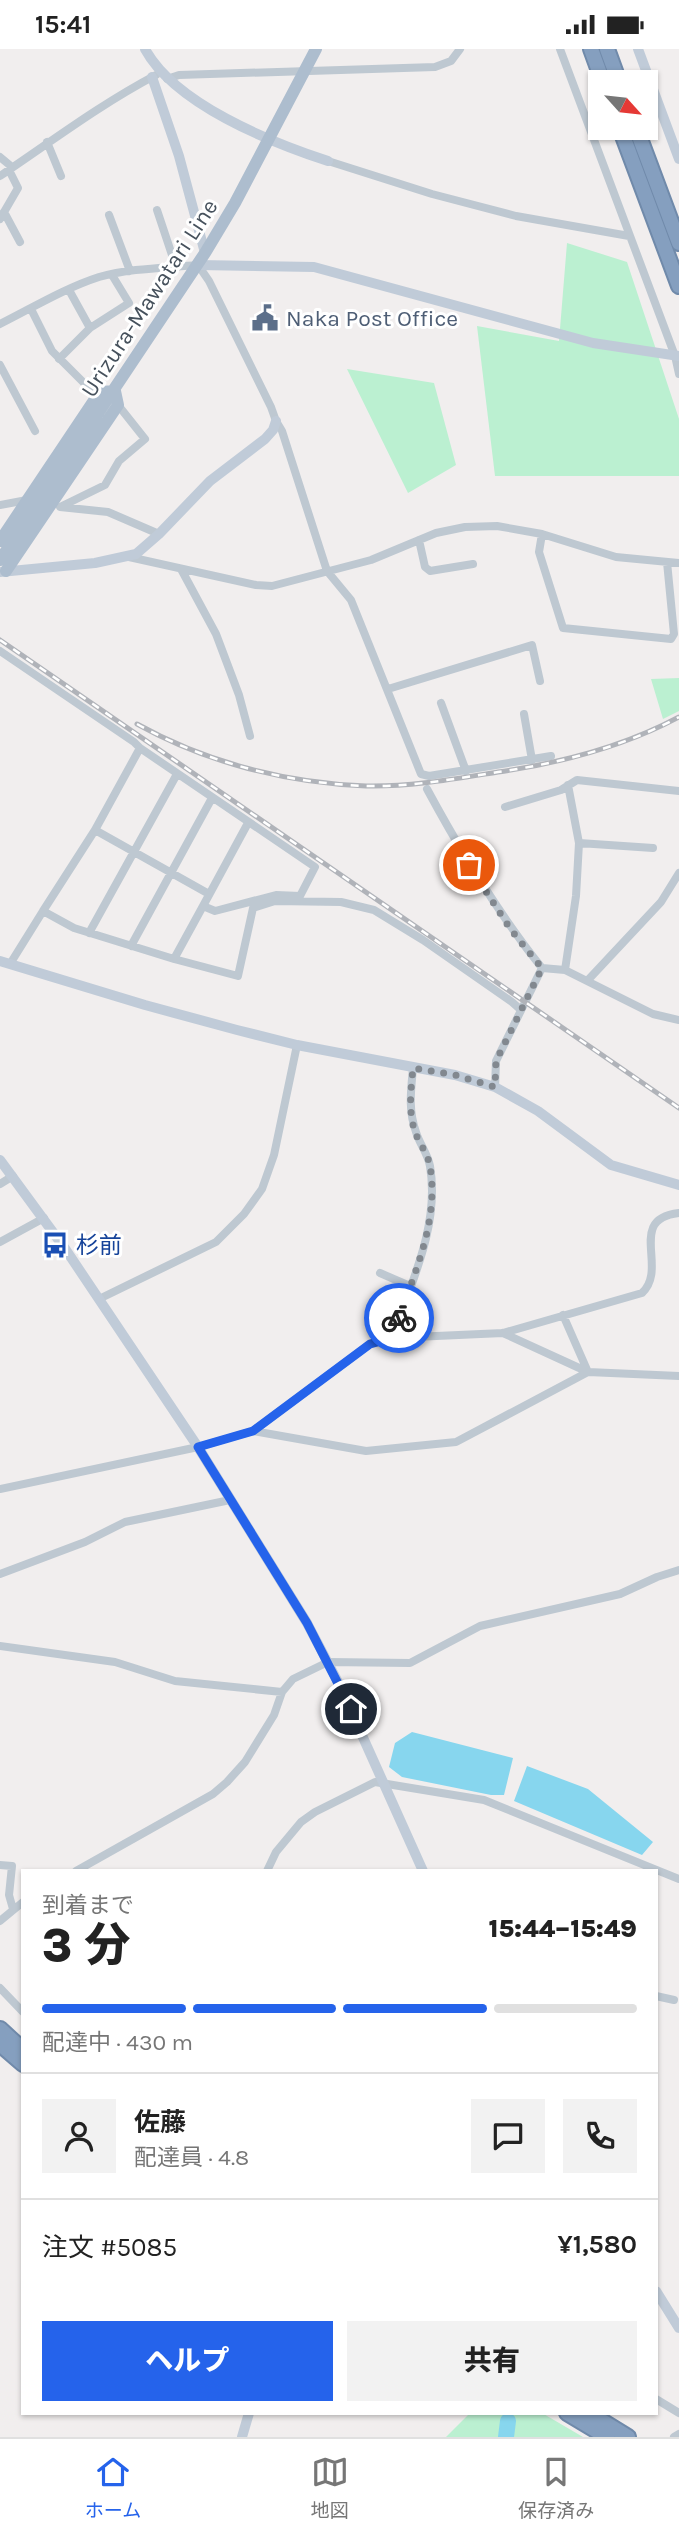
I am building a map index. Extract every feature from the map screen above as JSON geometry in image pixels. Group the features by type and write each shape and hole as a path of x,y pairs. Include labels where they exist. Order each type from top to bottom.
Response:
{"highway":[{"path":"591,49 599,70"},
{"path":"607,49 615,70"},
{"path":"624,140 679,286"},
{"path":"640,140 679,243"},
{"path":"0,2029 21,2048"},
{"path":"0,2044 21,2062"},
{"path":"570,2415 607,2437"},
{"path":"592,2415 628,2437"}],"main road":[{"name":"Urizura-Mawatari Line","path":"2,568 49,488 198,265 269,140 316,49"},
{"path":"0,541 97,396 101,392 115,391 118,405 54,508 2,568"}],"street":[{"path":"145,49 160,76 205,253"},
{"path":"0,176 47,142 160,76 435,67 451,61 460,49"},
{"path":"560,49 628,236 677,356 679,374"},
{"path":"638,49 679,159"},
{"path":"160,76 269,140 328,161 432,194 516,216 628,236"},
{"path":"47,142 61,176"},
{"path":"0,157 11,169 18,188 2,216 20,242"},
{"path":"157,211 176,267"},
{"path":"109,215 130,271"},
{"path":"0,324 69,290 130,271 198,265 314,267 593,343 677,356"},
{"path":"198,265 209,281 282,431 327,571 351,600 421,774 429,776 466,771 551,756"},
{"path":"59,359 90,328 129,303 112,275"},
{"path":"69,290 90,328"},
{"path":"31,309 59,359 97,396"},
{"path":"0,365 35,431"},
{"path":"54,508 105,485 120,461 145,439 118,405"},
{"path":"2,568 95,563 129,557 144,549 210,481 270,435 275,421"},
{"path":"0,505 27,499"},
{"path":"54,508 108,512 159,534"},
{"path":"129,557 256,585 272,586 371,560 436,533 466,527 497,527 542,534 616,557 679,563"},
{"path":"542,534 539,552 563,628 671,639 674,634 667,562"},
{"path":"419,540 425,567 430,571 473,564"},
{"path":"181,569 216,635 239,695 250,736"},
{"path":"388,689 532,645 540,681"},
{"path":"0,651 315,867 300,896 276,895 215,911 202,906"},
{"path":"441,703 466,771"},
{"path":"524,714 532,760"},
{"path":"140,748 95,830 43,911 5,962 145,1005 297,1045 455,1075 495,1087 538,1111 611,1165 679,1185"},
{"path":"89,933 177,774"},
{"path":"505,807 561,790 577,780 679,791"},
{"path":"565,970 576,897 579,843 568,785"},
{"path":"427,789 469,865 511,930 542,968 565,970 653,1014 679,1020"},
{"path":"131,946 212,798"},
{"path":"174,959 248,823"},
{"path":"95,830 209,894"},
{"path":"579,843 653,848"},
{"path":"588,980 661,902 679,873"},
{"path":"43,911 61,923 89,933 238,976 253,908 275,901 341,902 374,910 424,940 521,1010"},
{"path":"495,1087 496,1061 542,968"},
{"path":"99,1299 216,1242 244,1214 262,1189 274,1155 297,1045"},
{"path":"392,1338 428,1235 432,1182 430,1163 416,1133 409,1107 413,1068"},
{"path":"0,1160 44,1218 198,1447 307,1623 386,1784 422,1869"},
{"path":"0,1184 13,1176"},
{"path":"0,1489 198,1447 253,1431 370,1344 392,1338 503,1333 642,1293 652,1277 653,1224 666,1215 679,1213"},
{"path":"0,1243 44,1218"},
{"path":"380,1273 410,1286"},
{"path":"564,1315 588,1372"},
{"path":"503,1333 588,1372 679,1376"},
{"path":"253,1431 366,1451 456,1442 588,1372"},
{"path":"0,1574 85,1542 125,1522 230,1500"},
{"path":"80,1869 213,1794 227,1782 245,1762 274,1715 282,1692 293,1679 328,1662 410,1663 480,1626 620,1594 679,1570"},
{"path":"0,1646 115,1662 175,1681 282,1692"},
{"path":"268,1869 289,1834 315,1812 375,1782 484,1800 651,1869"},
{"path":"0,1865 12,1866 9,1895 13,1909"},
{"path":"658,1872 679,1879"},
{"path":"0,1921 21,1903"},
{"path":"0,1988 21,2010"},
{"path":"658,1996 674,2000"},
{"path":"658,2294 679,2328"},
{"path":"658,2400 679,2413"},
{"path":"242,2437 248,2415"},
{"path":"674,2437 679,2434"}],"green space":[{"path":"567,243 627,262 679,419 679,476 495,476 477,326 559,341"},
{"path":"347,369 434,383 456,465 408,493"},
{"path":"679,678 679,711 663,719 651,679"},
{"path":"468,2415 545,2415 583,2437 446,2437"}],"water":[{"path":"412,1732 513,1758 504,1795 491,1795 402,1777 389,1767 395,1743"},
{"path":"527,1766 588,1789 653,1842 642,1855 514,1801"}],"waterway":[{"path":"506,2437 508,2421"}],"railway":[{"path":"0,640 679,1108"},
{"path":"137,724 191,750 248,769 307,781 382,786 448,780 568,759 636,737 679,717"}],"way so far":[{"path":"399,1318 428,1235 432,1182 430,1163 416,1133 409,1107 413,1068 455,1075 495,1087 496,1061 542,968 511,930 469,865"}],"place":[{"name":"Naka Post Office","path":"265,318"},
{"name":"杉前","path":"55,1245"}],"route":[{"path":"351,1709 307,1623 198,1447 253,1431 370,1344 392,1338 399,1318"}]}
